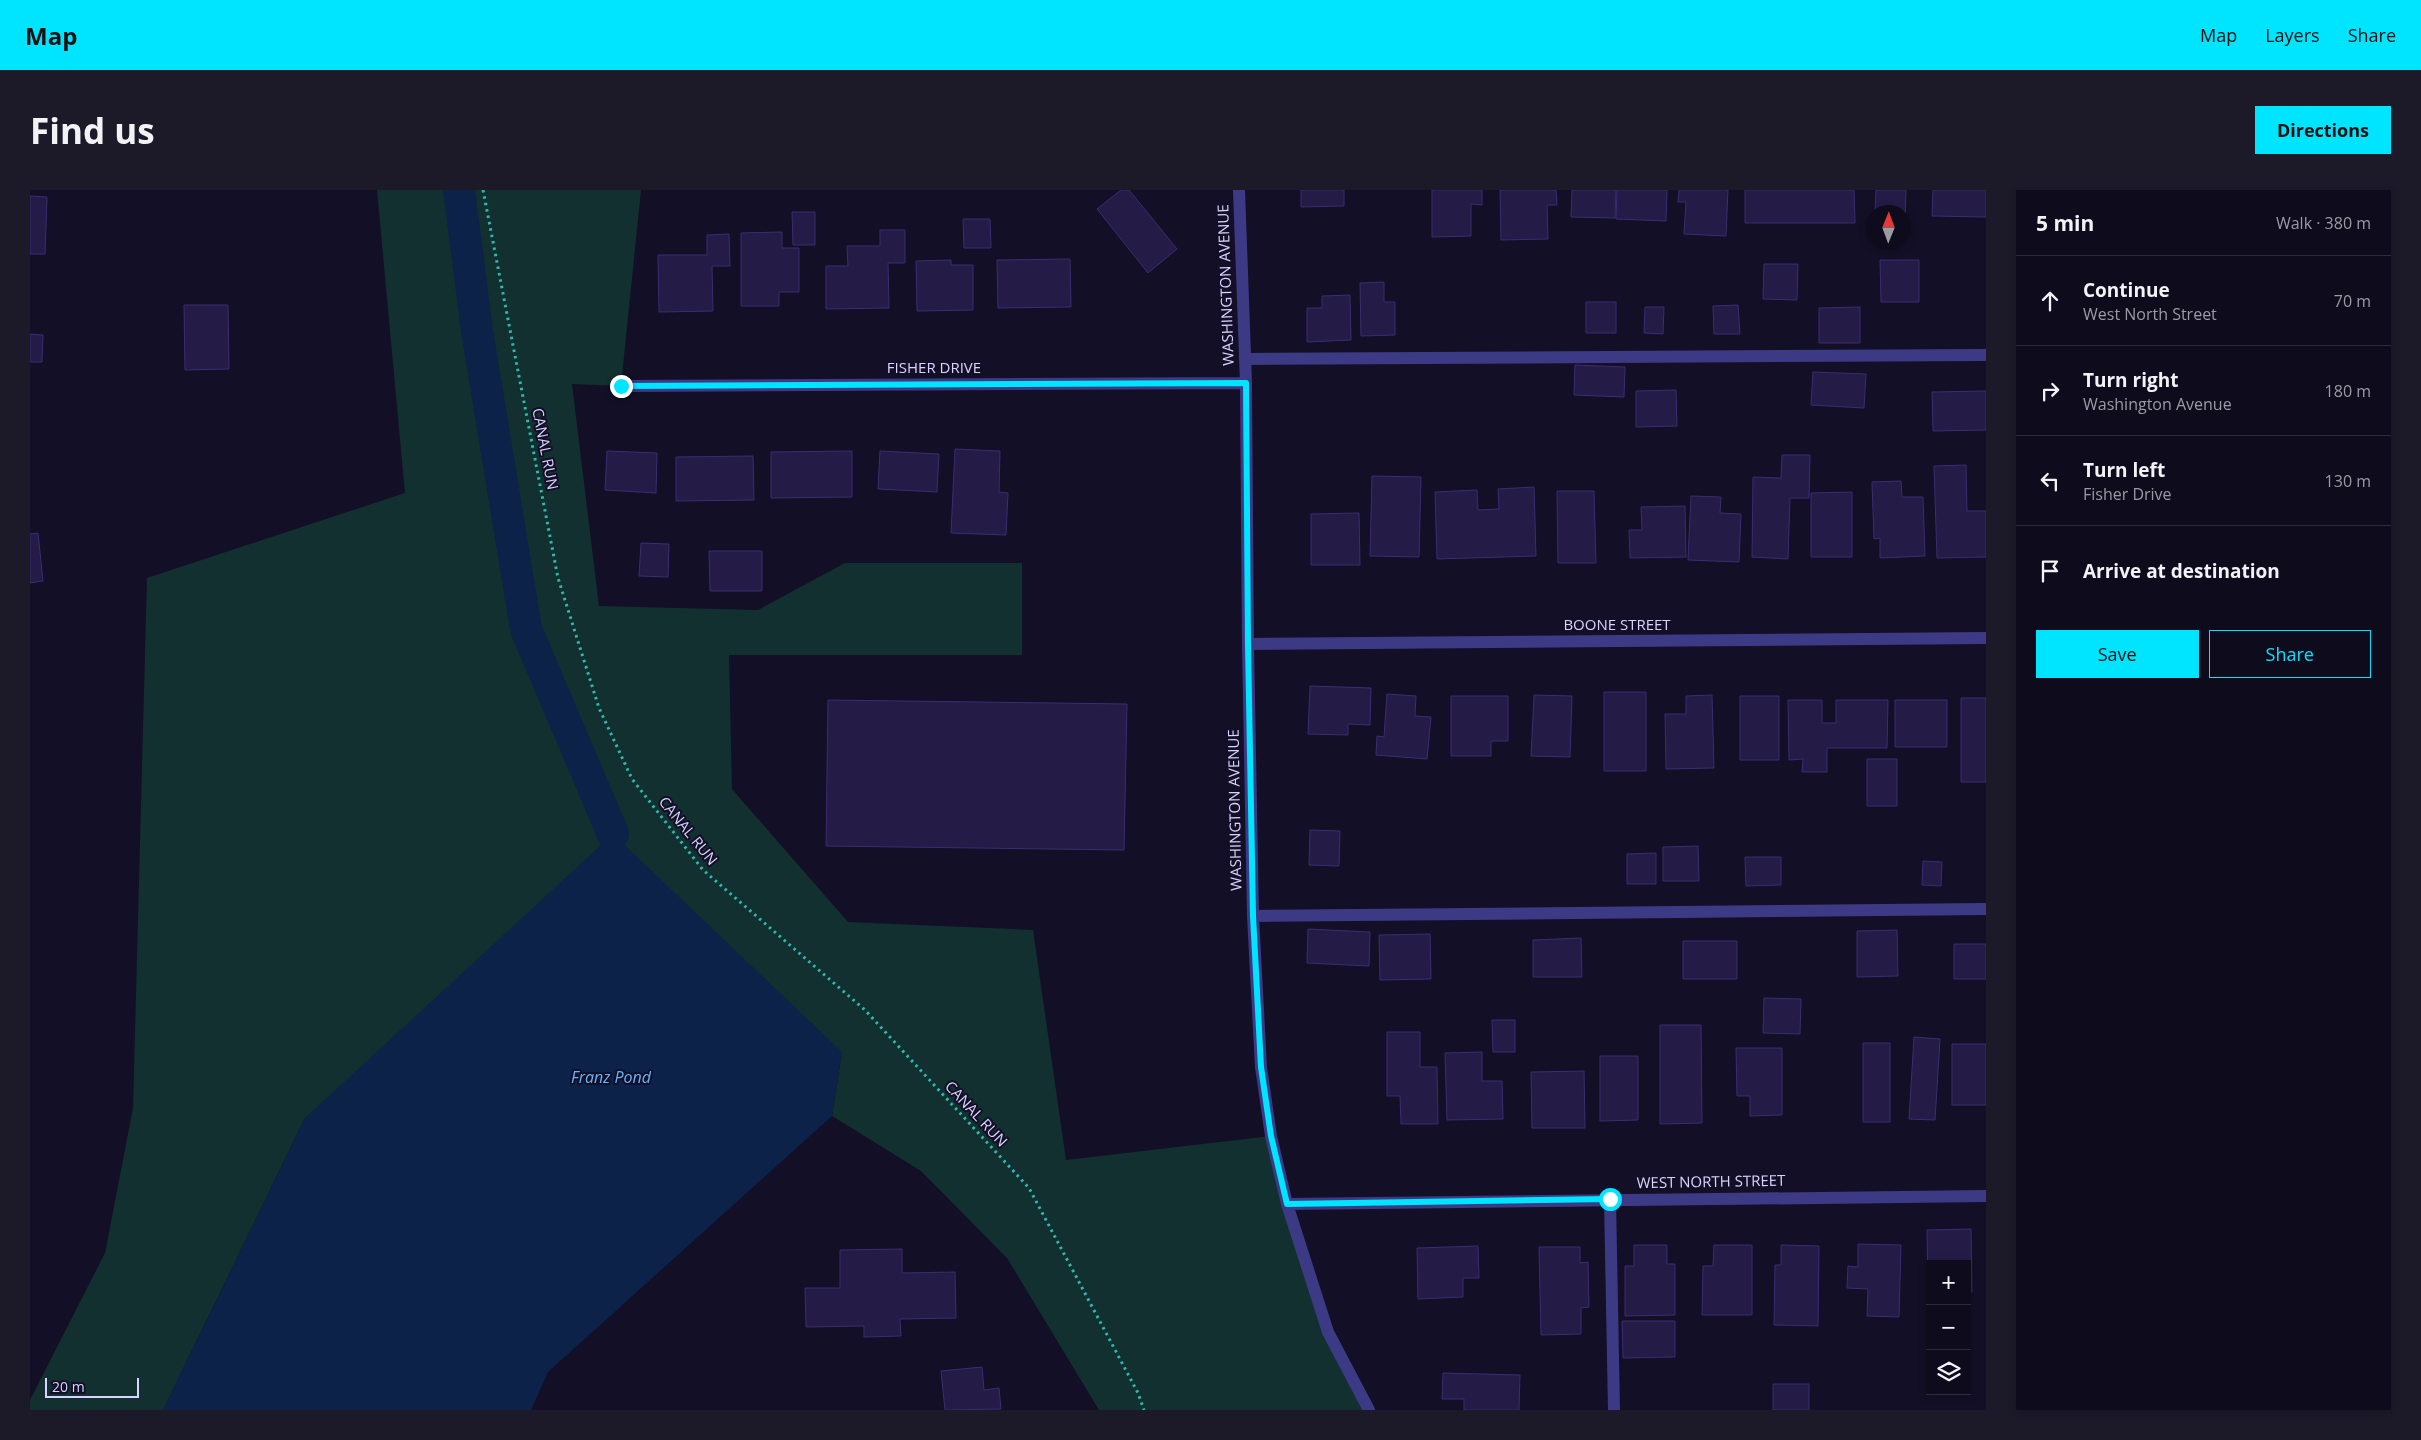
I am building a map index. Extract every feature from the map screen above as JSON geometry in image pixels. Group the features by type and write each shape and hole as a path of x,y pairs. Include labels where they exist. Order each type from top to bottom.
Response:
{"street":[{"name":"WASHINGTON AVENUE","path":"1239,190 1246,383 1253,916 1261,1067 1271,1136 1287,1204 1328,1332 1369,1410"},
{"path":"1245,359 1986,355"},
{"name":"FISHER DRIVE","path":"621,386 1246,383"},
{"name":"BOONE STREET","path":"1248,644 1986,638"},
{"path":"1253,916 1986,909"},
{"name":"WEST NORTH STREET","path":"1287,1204 1986,1196"},
{"path":"1610,1199 1614,1410"}],"path":[{"name":"CANAL RUN","path":"483,190 558,578 599,708 632,779 704,870 865,1010 1029,1188 1138,1393 1144,1410"}],"green space":[{"path":"377,190 641,190 621,386 572,384 599,606 758,610 845,563 1022,563 1022,655 729,655 732,789 848,922 1033,930 1066,1160 1271,1136 1328,1332 1369,1410 1099,1410 1007,1258 921,1171 832,1116 842,1052 305,1118 163,1410 30,1410 30,1400 105,1253 133,1108 147,578 405,493"}],"water":[{"name":"Franz Pond","path":"613,834 842,1052 832,1116 548,1372 531,1410 163,1410 305,1118"}],"building":[{"path":"1121,190 1129,190 1177,249 1148,273 1097,209"},
{"path":"1301,190 1344,190 1344,206 1301,207"},
{"path":"1432,190 1482,190 1482,205 1471,204 1471,236 1432,237"},
{"path":"1500,190 1556,190 1557,205 1547,205 1548,239 1501,240"},
{"path":"1572,190 1616,190 1615,218 1571,217"},
{"path":"1617,190 1667,190 1666,221 1616,219"},
{"path":"1679,190 1728,190 1726,236 1684,234 1686,202 1678,202"},
{"path":"1745,190 1854,190 1855,223 1745,223"},
{"path":"1876,190 1906,190 1905,205 1875,205"},
{"path":"1933,190 1986,190 1986,217 1932,216"},
{"path":"30,196 47,197 45,254 30,254"},
{"path":"792,212 815,212 815,245 793,245"},
{"path":"963,219 990,219 991,248 964,248"},
{"path":"880,230 905,230 905,263 888,263 889,308 826,309 826,266 848,266 847,246 880,246"},
{"path":"782,232 782,248 799,248 799,292 779,292 779,306 741,306 741,233"},
{"path":"729,234 730,266 712,266 713,311 659,312 658,255 707,255 707,235"},
{"path":"1070,259 1071,307 998,308 997,260"},
{"path":"951,260 951,265 973,265 973,310 917,311 916,261"},
{"path":"1880,260 1919,260 1919,302 1881,302"},
{"path":"1764,264 1798,264 1797,300 1763,299"},
{"path":"1384,282 1384,302 1395,302 1395,335 1361,336 1360,283"},
{"path":"1350,295 1351,340 1307,342 1307,308 1322,308 1322,296"},
{"path":"1586,302 1616,302 1616,333 1586,333"},
{"path":"184,305 228,305 229,369 185,370"},
{"path":"1738,305 1740,334 1714,334 1713,306"},
{"path":"1645,307 1664,307 1663,334 1644,333"},
{"path":"1860,307 1860,343 1819,343 1819,308"},
{"path":"30,334 43,335 42,362 30,362"},
{"path":"1575,365 1625,367 1624,397 1574,395"},
{"path":"1813,372 1866,374 1864,408 1811,405"},
{"path":"1676,390 1677,426 1636,427 1636,391"},
{"path":"1986,391 1986,430 1933,431 1932,392"},
{"path":"955,449 1000,451 999,492 1008,493 1006,535 951,533"},
{"path":"607,451 657,453 656,493 605,490"},
{"path":"852,451 852,497 771,498 771,452"},
{"path":"880,451 939,454 937,492 878,489"},
{"path":"1782,455 1810,455 1809,498 1790,498 1788,559 1752,557 1753,477 1781,478"},
{"path":"753,456 754,500 676,501 676,457"},
{"path":"1966,465 1967,511 1986,511 1986,557 1937,558 1934,466"},
{"path":"1372,476 1421,477 1419,557 1370,556"},
{"path":"1901,481 1902,497 1923,497 1925,556 1880,558 1880,538 1874,539 1872,482"},
{"path":"1534,487 1536,556 1437,559 1435,492 1477,490 1478,510 1499,509 1498,489"},
{"path":"1557,491 1594,491 1596,563 1558,563"},
{"path":"1852,492 1852,557 1811,557 1811,493"},
{"path":"1691,496 1721,497 1720,513 1741,514 1739,562 1688,560"},
{"path":"1685,506 1686,557 1630,558 1629,530 1642,530 1641,507"},
{"path":"1359,513 1360,565 1311,565 1311,514"},
{"path":"38,533 43,581 30,583 30,534"},
{"path":"641,543 669,544 668,577 639,576"},
{"path":"709,551 762,551 762,591 710,591"},
{"path":"1310,686 1371,688 1370,725 1348,724 1348,735 1308,734"},
{"path":"1604,692 1646,692 1646,771 1604,771"},
{"path":"1387,694 1416,696 1415,716 1431,717 1427,759 1376,755 1377,736 1384,737"},
{"path":"1534,695 1572,696 1570,757 1531,756"},
{"path":"1712,695 1714,768 1666,769 1665,714 1686,714 1686,696"},
{"path":"1451,696 1508,696 1508,741 1491,741 1491,756 1451,756"},
{"path":"1740,696 1779,696 1779,760 1740,760"},
{"path":"1961,698 1986,698 1986,782 1961,782"},
{"path":"828,700 1127,704 1124,850 826,846"},
{"path":"1788,700 1822,700 1822,723 1836,723 1836,700 1888,700 1887,748 1827,748 1827,772 1802,772 1803,759 1789,760"},
{"path":"1895,700 1947,700 1947,747 1895,747"},
{"path":"1867,759 1897,759 1897,806 1867,806"},
{"path":"1310,830 1340,831 1339,866 1309,865"},
{"path":"1698,846 1699,881 1663,881 1663,847"},
{"path":"1656,853 1656,884 1627,884 1627,854"},
{"path":"1745,857 1781,857 1781,885 1746,886"},
{"path":"1923,861 1942,862 1941,886 1922,885"},
{"path":"1308,929 1370,932 1369,966 1307,963"},
{"path":"1897,930 1898,976 1857,977 1857,931"},
{"path":"1430,934 1431,979 1380,980 1379,935"},
{"path":"1581,938 1582,977 1533,977 1533,940"},
{"path":"1683,941 1737,941 1737,979 1683,979"},
{"path":"1954,944 1986,944 1986,979 1954,979"},
{"path":"1764,998 1801,999 1800,1034 1763,1033"},
{"path":"1492,1020 1515,1020 1515,1052 1493,1052"},
{"path":"1660,1025 1701,1025 1702,1123 1660,1124"},
{"path":"1387,1032 1420,1032 1420,1067 1437,1067 1438,1124 1401,1124 1400,1096 1387,1096"},
{"path":"1914,1037 1940,1039 1935,1120 1909,1119"},
{"path":"1863,1043 1890,1043 1890,1122 1863,1122"},
{"path":"1952,1044 1986,1044 1986,1105 1952,1105"},
{"path":"1736,1048 1782,1048 1782,1115 1750,1116 1750,1096 1737,1096"},
{"path":"1482,1052 1482,1081 1502,1081 1503,1119 1447,1120 1445,1053"},
{"path":"1600,1056 1638,1056 1638,1120 1600,1121"},
{"path":"1584,1071 1585,1128 1532,1128 1531,1072"},
{"path":"1971,1229 1972,1292 1971,1260 1927,1260 1927,1230"},
{"path":"1858,1244 1901,1245 1899,1317 1867,1316 1868,1289 1847,1288 1848,1266 1858,1267"},
{"path":"1634,1245 1667,1245 1667,1264 1675,1264 1675,1315 1625,1316 1625,1266 1634,1266"},
{"path":"1714,1245 1752,1245 1752,1315 1702,1315 1703,1266 1713,1266"},
{"path":"1781,1245 1819,1246 1818,1326 1774,1325 1775,1265 1781,1265"},
{"path":"1478,1246 1479,1278 1463,1278 1463,1297 1418,1299 1417,1248"},
{"path":"1539,1247 1580,1247 1580,1263 1588,1262 1589,1307 1581,1308 1581,1334 1541,1335"},
{"path":"902,1249 902,1273 955,1272 956,1318 900,1319 901,1336 864,1337 864,1326 806,1327 805,1288 840,1288 840,1250"},
{"path":"1622,1321 1675,1321 1675,1357 1623,1358"},
{"path":"982,1367 984,1390 999,1388 1001,1409 945,1410 941,1371"},
{"path":"1443,1373 1520,1375 1519,1410 1464,1410 1464,1399 1442,1399"},
{"path":"1773,1384 1809,1384 1809,1410 1773,1410"}],"waterway":[{"path":"459,190 477,331 526,629 613,834"}],"route":[{"path":"621,386 1246,383 1253,916 1261,1067 1271,1136 1287,1204 1610,1199"}]}
